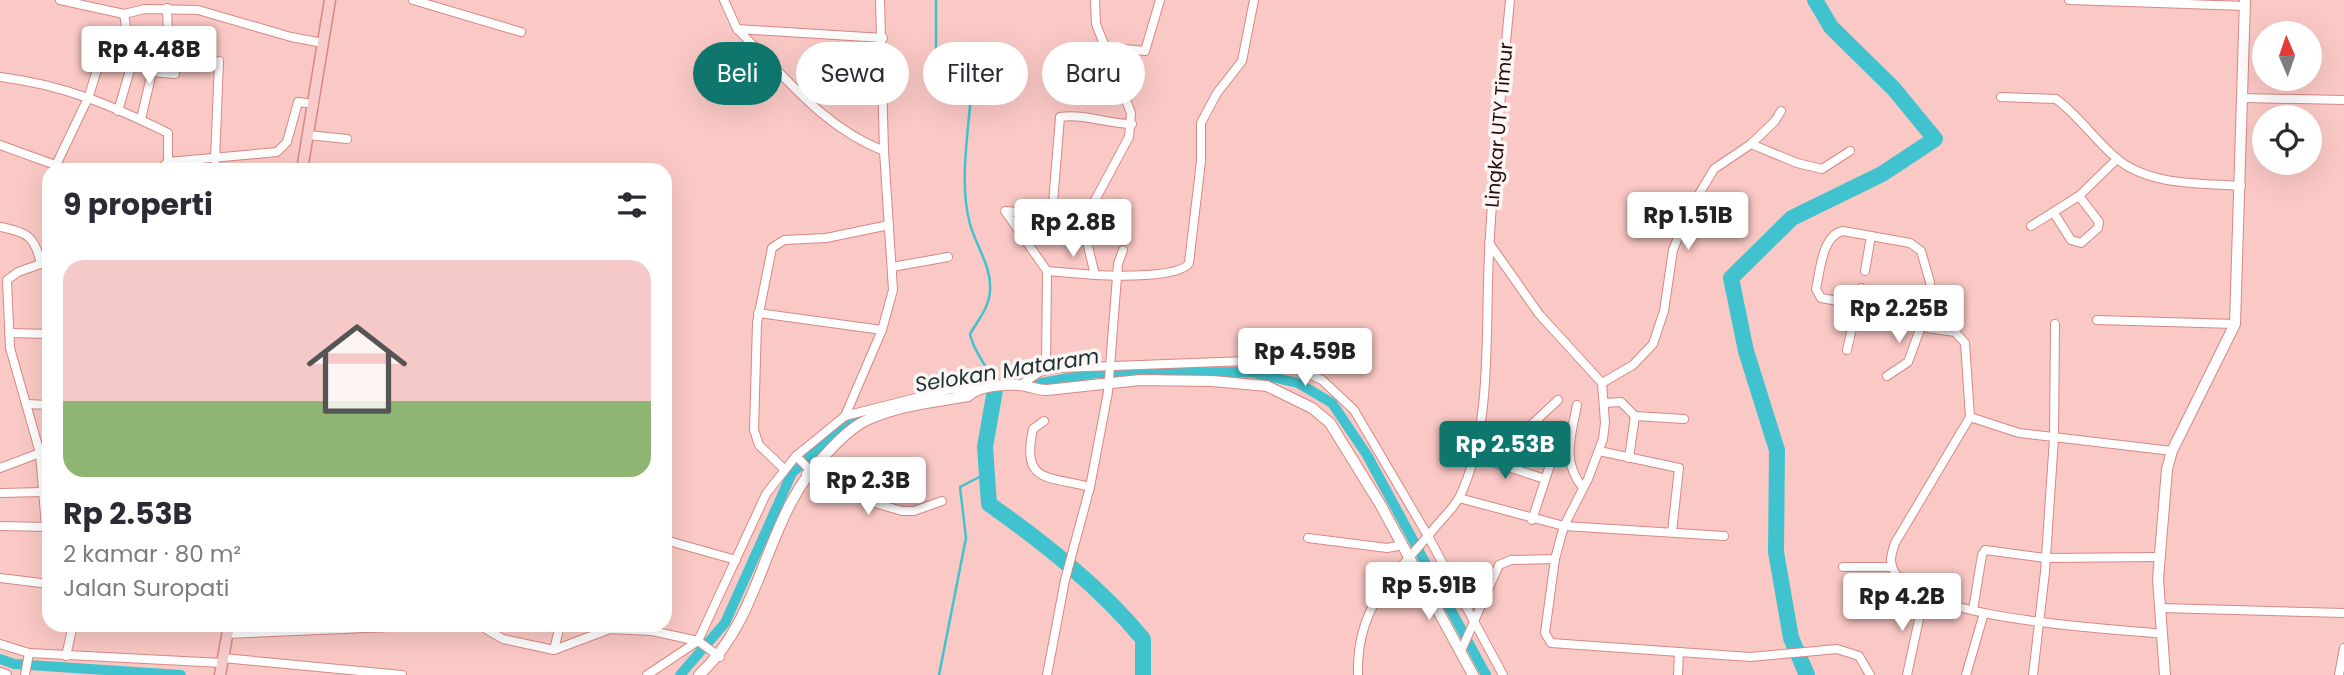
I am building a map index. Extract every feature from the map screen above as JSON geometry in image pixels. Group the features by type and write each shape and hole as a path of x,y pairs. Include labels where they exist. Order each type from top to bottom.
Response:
{"main road":[{"path":"303,163 330,0"},
{"path":"221,665 227,632"}],"street":[{"path":"60,0 124,14 167,8 198,10 290,37 323,43"},
{"path":"413,0 521,32"},
{"path":"724,0 737,29 821,114 852,136 884,151"},
{"path":"647,675 701,643 766,494 783,468 845,416 882,330 893,290 884,151 880,0"},
{"path":"1095,0 1096,24 1102,42"},
{"path":"1145,51 1160,0"},
{"path":"1047,271 1118,276 1179,272 1189,263 1201,161 1201,123 1217,93 1242,61 1254,0"},
{"path":"2069,0 2245,3 2235,324 2172,451 2163,492 2159,557 2165,675"},
{"name":"Lingkar UTY Timur","path":"1359,675 1359,639 1365,622 1386,586 1459,498 1474,456 1483,390 1489,243 1510,4"},
{"path":"167,8 169,32"},
{"path":"118,111 132,63 124,14"},
{"path":"737,29 883,38"},
{"path":"215,160 219,61"},
{"path":"132,63 152,72 175,74"},
{"path":"57,163 89,96 98,66"},
{"path":"141,119 152,72"},
{"path":"0,77 29,80 89,96 141,119 168,133 168,162 215,160 277,152 287,142 298,102 314,104"},
{"path":"2001,97 2056,99 2117,159 2140,173 2158,178 2241,186"},
{"path":"2243,98 2344,100"},
{"path":"1095,275 1086,238 1087,215 1129,137 1132,124 1128,105"},
{"path":"1602,383 1633,365 1653,344 1664,312 1673,250 1689,211 1714,169 1751,144 1775,121 1781,111"},
{"path":"1052,215 1060,117 1132,124"},
{"path":"308,135 347,139"},
{"path":"1751,144 1797,163 1822,169 1850,150"},
{"path":"0,145 50,163"},
{"path":"2031,226 2079,196 2117,159"},
{"path":"2054,213 2071,240 2081,243 2098,228 2099,222 2079,196"},
{"path":"1046,369 1047,271 1005,211 1087,215"},
{"path":"783,468 759,444 754,434 758,313 770,253 776,244 790,239 826,238 889,225"},
{"path":"0,227 33,239 42,256"},
{"path":"1933,329 1930,282 1922,251 1910,243 1871,236 1836,232 1829,239 1816,289 1821,298 1910,314 1933,329 1955,332 1965,343 1970,417 1895,543 1892,567 1901,580 1924,596 1984,613 2039,623 2163,634"},
{"path":"1865,271 1871,236"},
{"path":"1489,243 1539,314 1602,383 1605,431 1599,451 1564,526 1555,559 1545,633 1551,643 1749,657 1849,651 1859,656 1870,675"},
{"path":"1047,675 1065,580 1090,486 1112,365 1122,250"},
{"path":"892,267 948,257"},
{"path":"42,264 8,280 9,334 18,386 40,453 42,472"},
{"path":"1847,350 1861,288"},
{"path":"758,313 835,321 882,330"},
{"path":"2098,320 2235,324"},
{"path":"1887,376 1908,362 1922,324"},
{"path":"2033,675 2054,438 2055,324"},
{"path":"9,334 42,334"},
{"path":"1018,385 1046,369 1248,360 1293,367 1322,380 1354,410 1503,675"},
{"path":"699,675 738,627 781,520 807,470 843,437 870,418 974,391 1018,385 1039,390 1109,381 1175,380 1255,384 1296,398 1330,423 1463,648 1473,675"},
{"path":"845,416 951,389 974,391"},
{"path":"1500,465 1515,440 1558,400"},
{"path":"1604,402 1621,402 1635,416 1684,419"},
{"path":"26,404 42,405"},
{"path":"1577,405 1569,451 1570,469 1583,488"},
{"path":"1629,458 1635,416"},
{"path":"1970,417 2019,433 2172,451"},
{"path":"1044,421 1033,429 1028,456 1030,463 1040,474 1090,486"},
{"path":"1532,520 1555,450"},
{"path":"1599,451 1679,468 1672,532"},
{"path":"0,468 40,453"},
{"path":"1474,456 1545,479"},
{"path":"798,458 825,488 893,509 914,511 942,501"},
{"path":"0,493 42,492"},
{"path":"1459,498 1532,520 1564,526 1724,536"},
{"path":"0,526 42,527"},
{"path":"1308,538 1387,548 1403,545"},
{"path":"672,542 736,560"},
{"path":"1973,610 1983,552 2045,558 2159,557"},
{"path":"1463,648 1499,565 1511,560 1555,559"},
{"path":"1843,567 1892,567"},
{"path":"0,578 42,583"},
{"path":"1907,675 1924,596"},
{"path":"2161,608 2344,612"},
{"path":"1966,675 1984,613"},
{"path":"66,656 71,632"},
{"path":"491,632 503,639 554,650 598,632"},
{"path":"554,650 558,632"},
{"path":"655,632 701,643 717,654"},
{"path":"0,643 29,655 402,675"},
{"path":"2341,672 2344,648"},
{"path":"1678,675 1679,652"},
{"path":"25,674 29,655"},
{"path":"0,673 6,675"}],"waterway":[{"path":"936,0 936,47 952,80 971,94 965,193 970,224 986,265 990,291 985,308 970,334 993,383"},
{"path":"1807,675 1791,638 1776,552 1777,450 1746,351 1731,278 1792,218 1882,174 1935,139 1894,89 1831,27 1815,0"},
{"name":"Selokan Mataram","path":"1025,386 1096,373 1250,372 1298,383 1332,403 1367,455 1486,675"},
{"path":"995,390 985,447 989,504 1030,534 1109,601 1143,639 1143,675"},
{"name":"Selokan Mataram","path":"680,675 725,623 792,473 830,437 863,417"},
{"path":"939,675 966,538 960,487 987,473"},
{"name":"Selokan Mataram","path":"0,659 14,664 181,675"}]}
